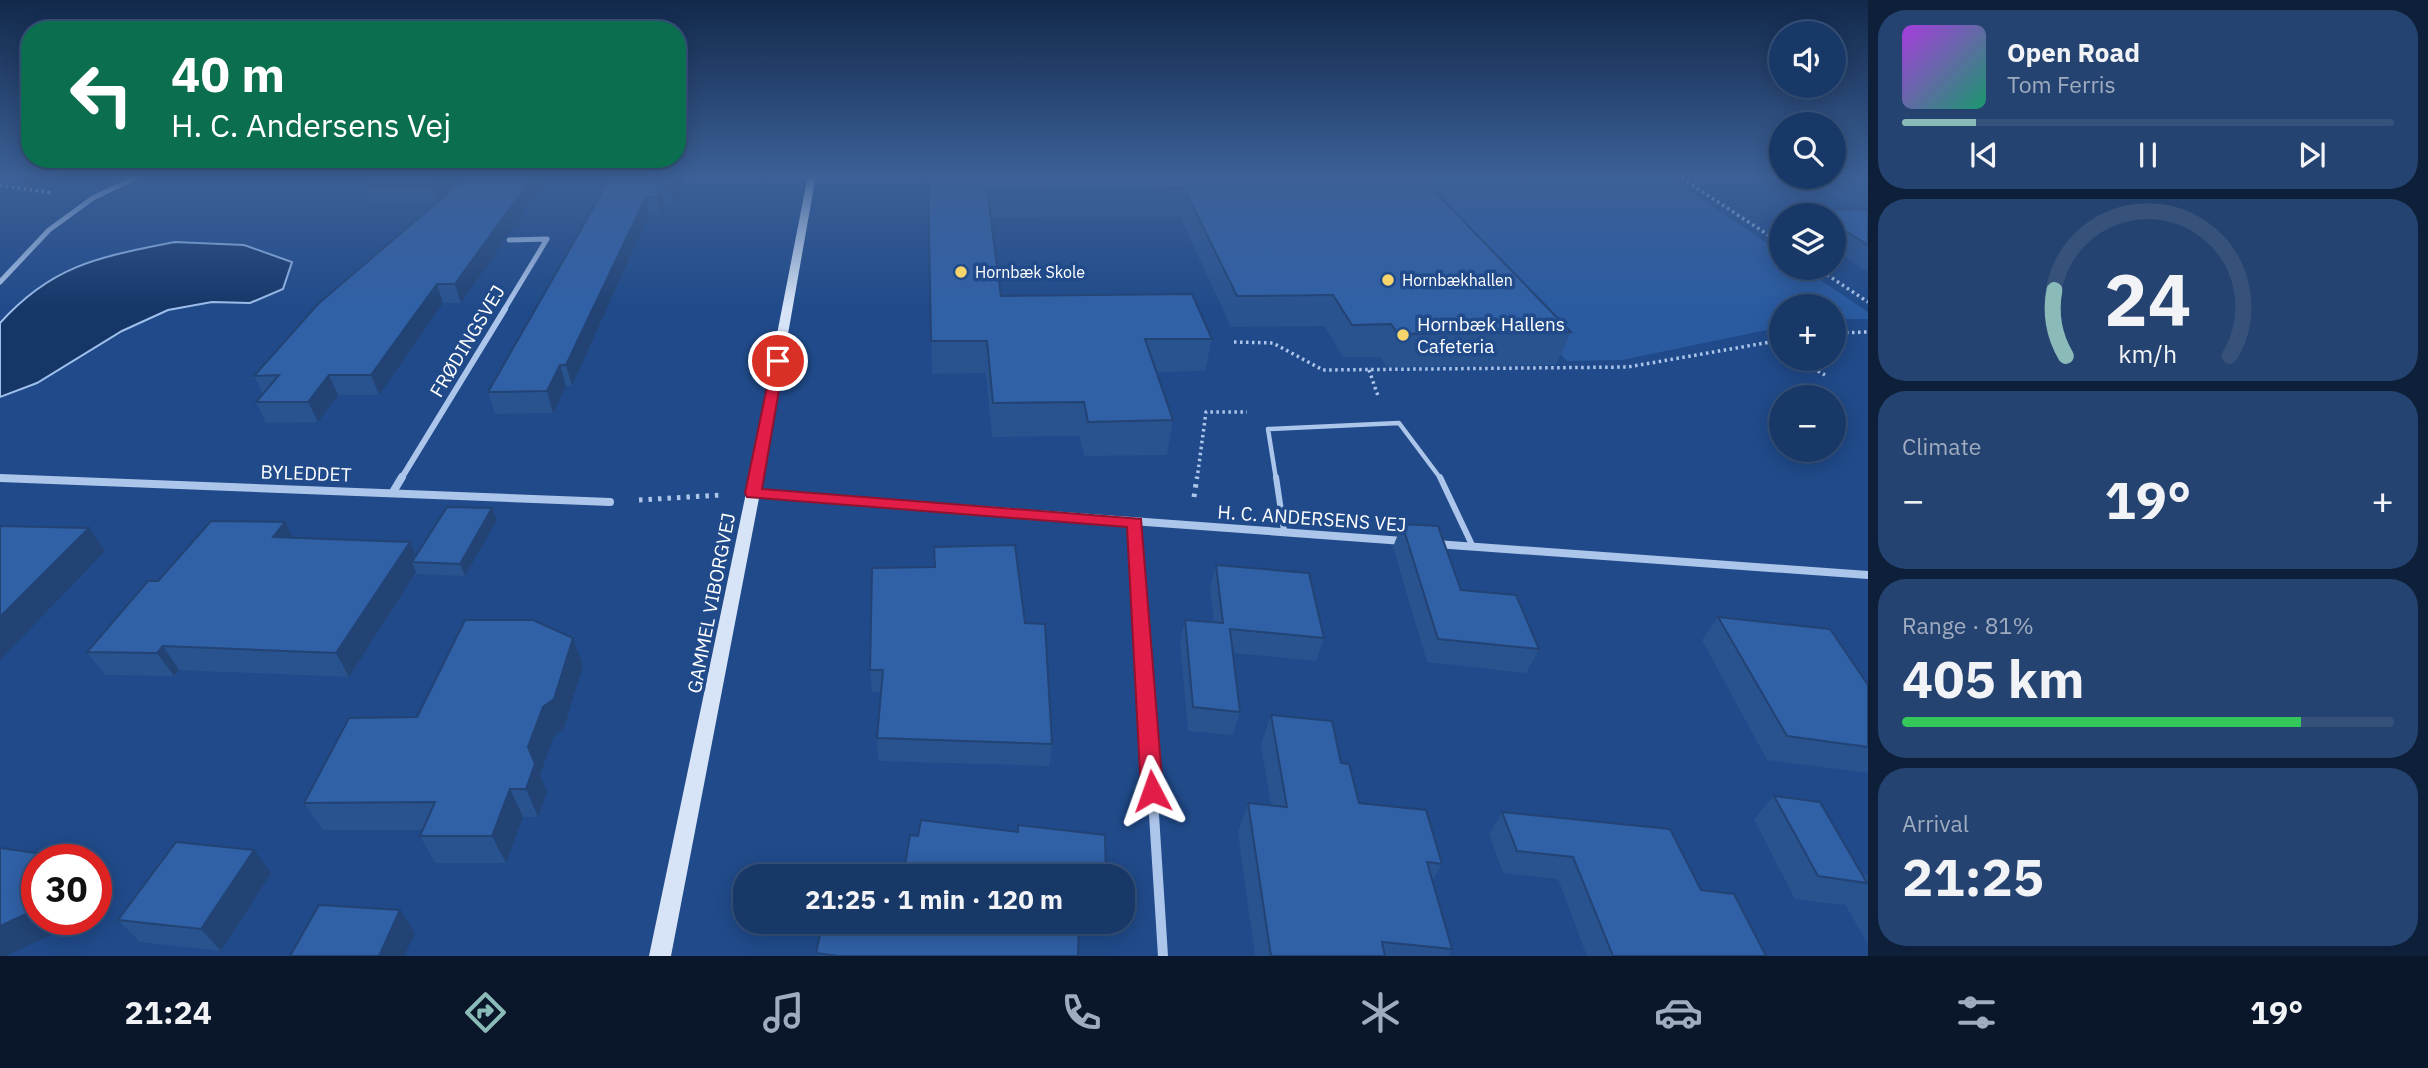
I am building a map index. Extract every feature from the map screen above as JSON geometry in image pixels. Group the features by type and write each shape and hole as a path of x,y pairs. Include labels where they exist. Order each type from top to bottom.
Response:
{"main road":[{"name":"GAMMEL VIBORGVEJ","path":"660,956 753,493 804,220"}],"street":[{"path":"0,282 49,230 63,220"},
{"name":"FRØDINGSVEJ","path":"393,492 547,239 509,240"},
{"name":"BYLEDDET","path":"0,478 610,502"},
{"name":"H. C. ANDERSENS VEJ","path":"753,493 1419,542"},
{"path":"1135,523 1163,956"},
{"name":"H. C. ANDERSENS VEJ","path":"1432,544 1868,575"}],"lane":[{"path":"1284,531 1268,429 1399,423 1438,473 1473,547"}],"path":[{"path":"1745,220 1769,235"},
{"path":"1835,280 1868,302"},
{"path":"1846,333 1868,332"},
{"path":"1234,342 1273,343 1323,370 1628,367 1769,342"},
{"path":"1818,371 1825,375"},
{"path":"610,502 753,493"}],"shaded area":[{"path":"1437,220 1732,220 1769,245 1769,280 1821,280 1841,294 1769,294 1769,329 1622,360 1567,361"},
{"path":"175,242 244,245 292,262 283,289 250,303 212,302 168,310 122,331 37,383 0,397 0,323 20,303 59,275 79,266"},
{"path":"1846,297 1868,312 1868,319 1846,319"}],"building":[{"path":"417,220 502,220 455,284 437,284 371,375 329,375 308,402 256,402 279,375 254,376 318,304"},
{"path":"587,220 635,220 566,365 560,365 547,391 488,392"},
{"path":"929,220 991,220 1001,296 1192,294 1212,339 1145,339 1173,420 1088,422 1084,402 993,403 987,341 931,341"},
{"path":"1200,220 1462,220 1571,332 1398,334 1391,324 1352,325 1333,295 1237,296"},
{"path":"1846,220 1868,220 1868,245 1846,231"},
{"path":"447,507 492,508 460,564 412,562"},
{"path":"211,521 285,522 273,537 410,542 336,653 163,646 157,653 87,652 148,581 158,581"},
{"path":"1402,524 1438,526 1461,590 1516,595 1539,649 1438,639"},
{"path":"0,526 89,528 0,617"},
{"path":"1015,545 1025,623 1045,624 1052,744 877,738 883,670 870,670 872,568 935,567 934,547"},
{"path":"1216,565 1309,573 1324,638 1230,629 1240,712 1193,707 1185,620 1223,623"},
{"path":"1718,617 1830,629 1868,685 1868,747 1787,736"},
{"path":"465,620 533,620 573,638 554,699 543,707 528,747 535,764 526,789 510,789 492,836 420,836 435,802 304,803 349,718 417,717"},
{"path":"1271,715 1332,721 1341,763 1349,764 1359,803 1426,810 1442,864 1427,862 1452,949 1382,942 1385,956 1271,956 1248,803 1287,807"},
{"path":"1774,796 1820,802 1867,883 1818,876"},
{"path":"1502,812 1670,829 1701,890 1734,894 1766,956 1613,956 1573,857 1517,851"},
{"path":"921,820 1018,832 1018,825 1105,835 1106,864 905,864 910,835 918,836"},
{"path":"176,842 254,850 201,929 118,920"},
{"path":"0,848 21,851 21,916 0,926"},
{"path":"319,905 400,910 379,956 290,956"},
{"path":"820,934 1079,934 1078,956 838,956 816,953"}],"place":[{"name":"Hornbæk Skole","path":"961,272"},
{"name":"Hornbækhallen","path":"1388,280"},
{"name":"Hornbæk Hallens Cafeteria","path":"1403,335"}],"route":[{"path":"778,361 753,493 1135,523 1152,791"}]}
